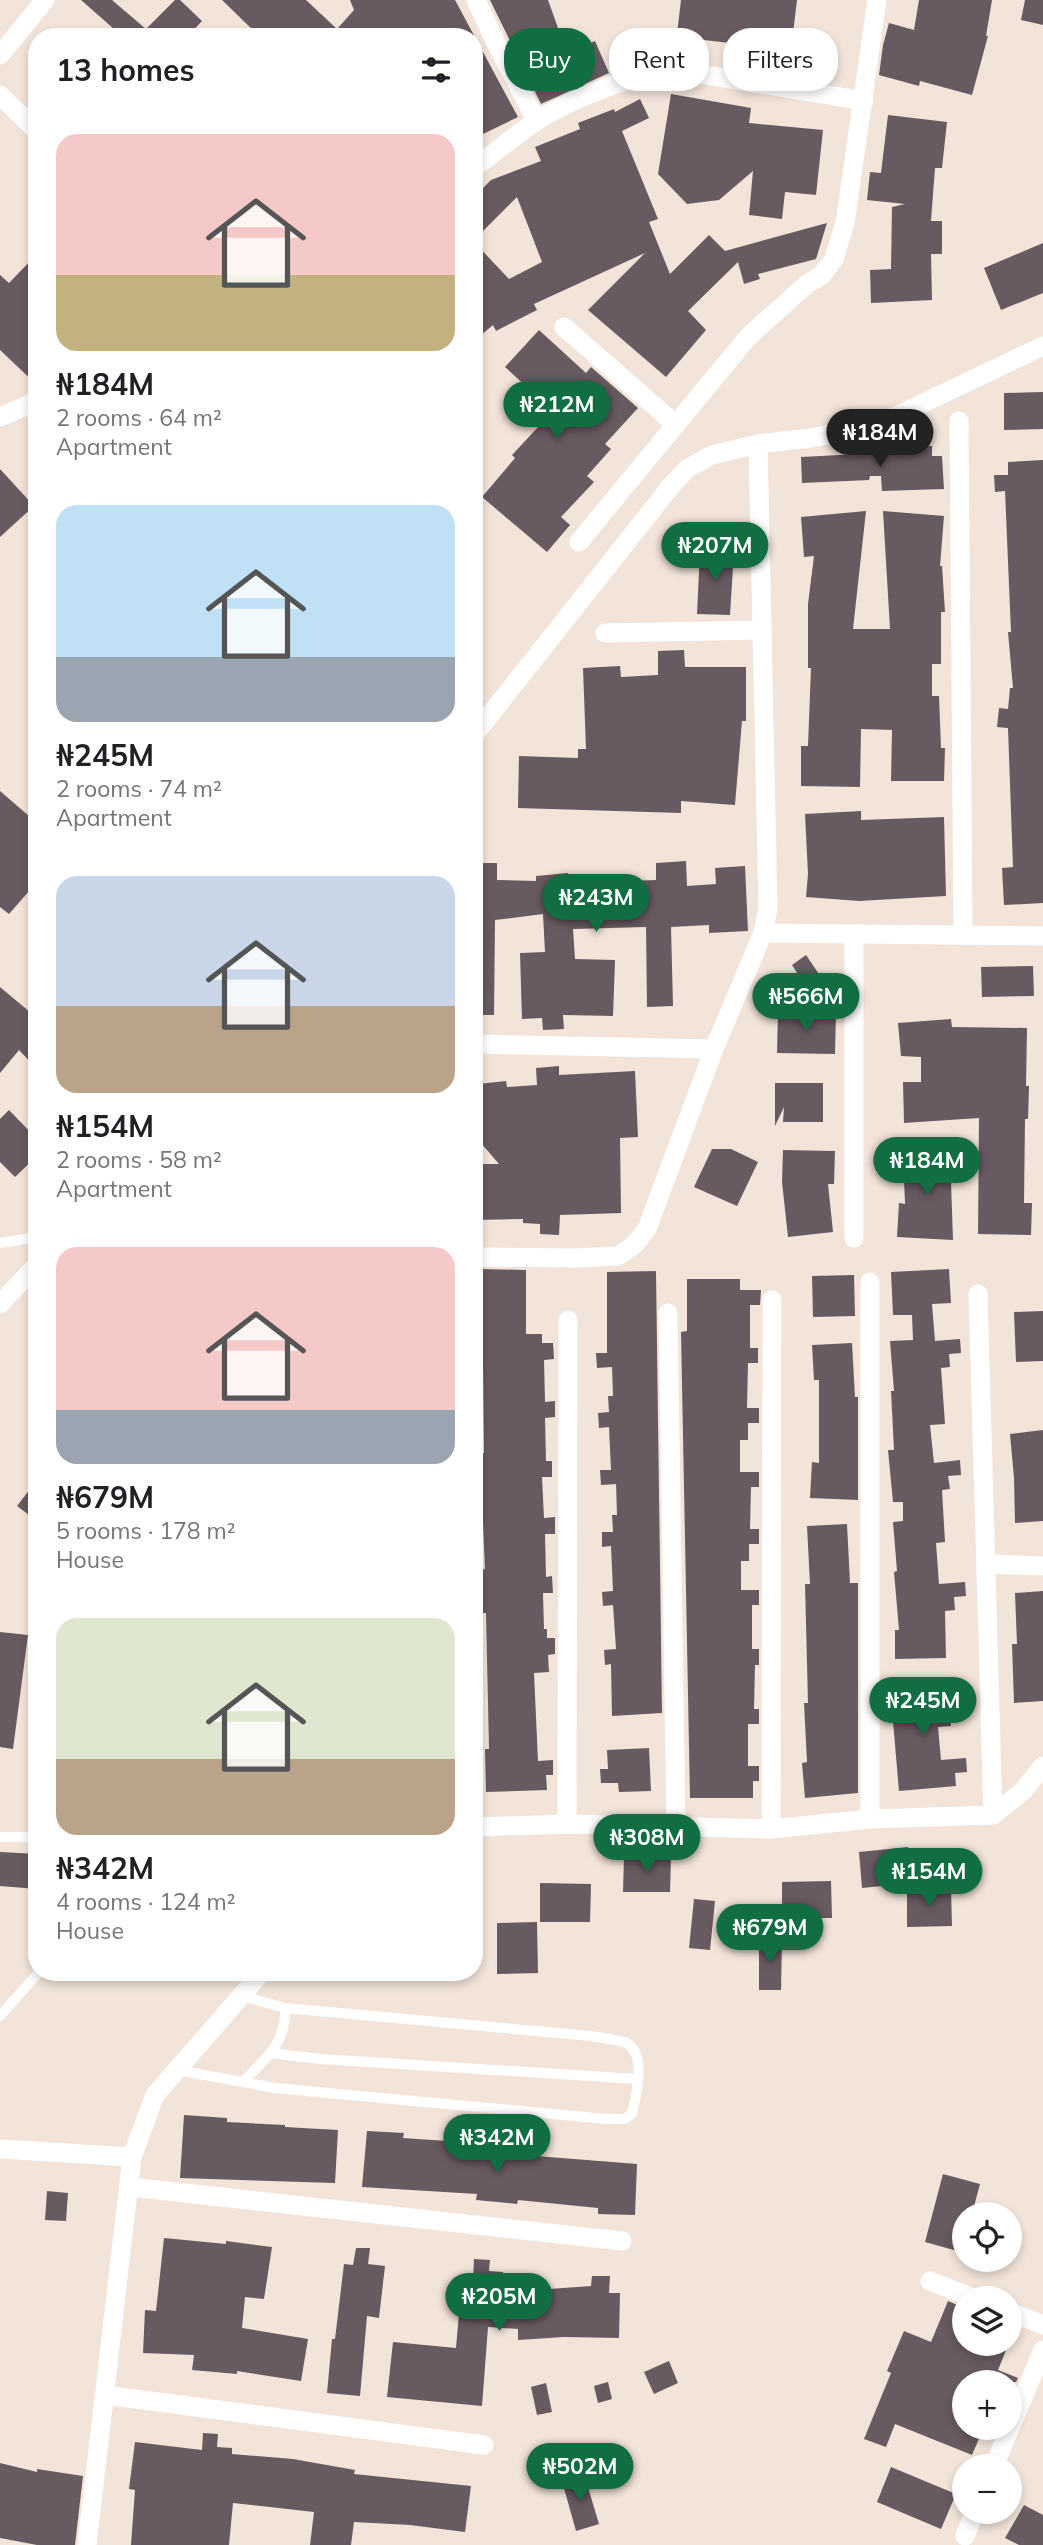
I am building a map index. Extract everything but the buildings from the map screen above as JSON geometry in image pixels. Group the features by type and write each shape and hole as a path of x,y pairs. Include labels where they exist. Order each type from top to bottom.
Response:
{"street":[{"path":"0,55 46,0"},
{"path":"476,0 536,120"},
{"path":"579,542 748,337 807,284 822,275 834,259 845,223 877,0"},
{"path":"483,161 536,120 645,73 670,69 864,101"},
{"path":"0,95 28,122"},
{"path":"564,327 675,424"},
{"path":"483,724 688,468 712,455 758,444 811,438 877,425 1043,346"},
{"path":"0,417 28,405"},
{"path":"959,421 963,935"},
{"path":"483,1257 618,1256 634,1245 647,1229 714,1049 763,933 768,909 758,444"},
{"path":"605,633 762,630"},
{"path":"763,933 1043,936"},
{"path":"854,934 854,1238"},
{"path":"483,1044 714,1049"},
{"path":"0,1304 28,1274"},
{"path":"870,1282 870,1819"},
{"path":"978,1294 993,1815"},
{"path":"771,1829 772,1300"},
{"path":"668,1313 676,1826"},
{"path":"567,1824 568,1320"},
{"path":"986,1563 1043,1566"},
{"path":"483,1827 567,1824 771,1829 870,1819 993,1815 1023,1791 1043,1766"},
{"path":"87,2545 132,2158 155,2095 254,1981"},
{"path":"0,2149 132,2158"},
{"path":"130,2187 622,2241"},
{"path":"930,2281 952,2290"},
{"path":"1022,2317 1043,2325"},
{"path":"999,2454 1043,2350"},
{"path":"105,2395 484,2445"},
{"path":"965,2536 970,2524"}],"lane":[{"path":"0,1243 28,1238"},
{"path":"0,1837 28,1837"},
{"path":"0,2017 30,1981"},
{"path":"176,2069 275,2088 624,2119 632,2114 638,2062 635,2050 626,2043 591,2036 285,2008 242,1996"},
{"path":"243,2082 270,2053 285,2026 285,2008"},
{"path":"270,2053 320,2059 637,2079"}]}
